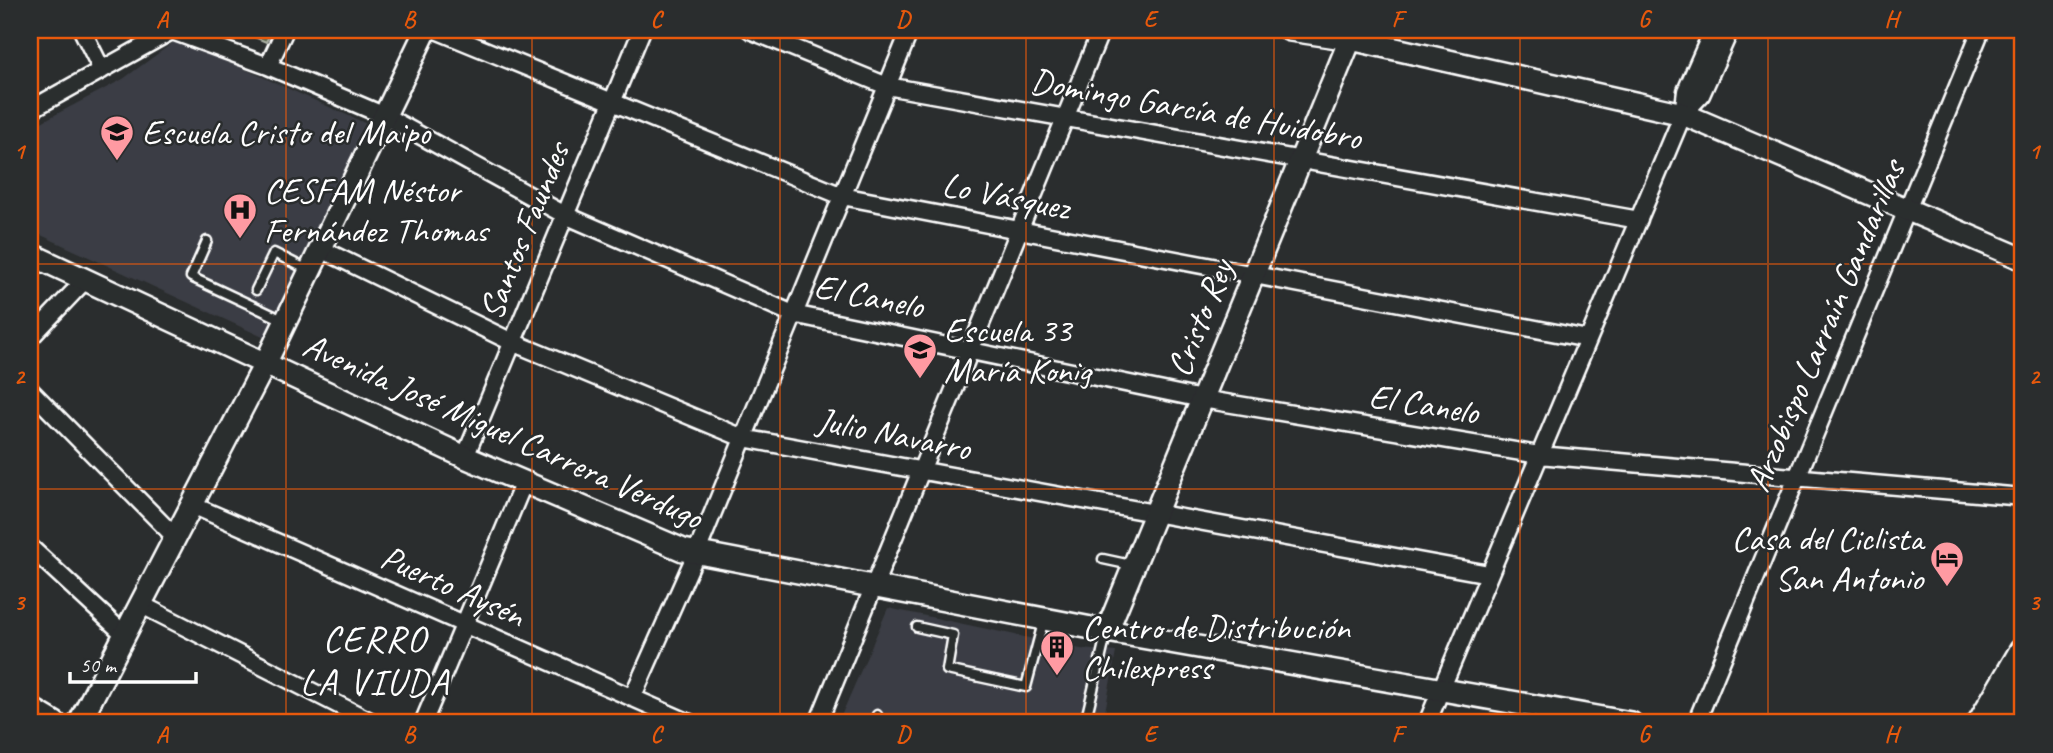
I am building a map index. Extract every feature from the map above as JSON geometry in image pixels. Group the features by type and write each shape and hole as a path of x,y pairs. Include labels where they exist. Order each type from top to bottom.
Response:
{"highway":[{"path":"1982,723 2023,653"},
{"path":"2010,723 2023,702"}],"street":[{"path":"82,30 102,70"},
{"path":"268,66 285,30"},
{"path":"79,723 266,362 426,30"},
{"name":"Lo Vásquez","path":"436,30 842,196 1588,340"},
{"name":"Santos Faundes","path":"465,457 642,30"},
{"name":"Domingo García de Huidobro","path":"750,30 887,86 1639,220"},
{"path":"632,698 696,554 910,30"},
{"path":"818,723 877,586 968,348 1101,30"},
{"path":"1290,30 1352,34 1683,114 2023,259"},
{"path":"1427,723 1683,114 1686,91 1713,30"},
{"path":"1683,114 1701,95 1730,30"},
{"name":"Arzobispo Larraín Gandarillas","path":"1696,723 1981,30"},
{"path":"30,110 172,31"},
{"name":"El Canelo","path":"172,31 268,66 385,116 565,215 793,314 968,348 1202,400 1539,454 2023,497"},
{"name":"Cristo Rey","path":"1107,631 1352,34"},
{"name":"Julio Navarro","path":"321,249 513,342 743,438 1489,574"},
{"name":"Avenida José Miguel Carrera Verdugo","path":"30,254 465,457 696,554 1107,631 1631,723"},
{"path":"30,338 85,280"},
{"path":"30,390 176,537"},
{"path":"423,723 524,482"},
{"name":"Puerto Aysén","path":"192,505 690,723"},
{"path":"30,547 125,635"},
{"path":"140,604 374,723"},
{"path":"30,708 55,723"}],"lane":[{"path":"208,241 191,277 286,321"},
{"path":"256,290 274,253 310,271"},
{"path":"1103,559 1134,565"},
{"path":"917,627 953,635 947,670 1026,688 1044,619"},
{"path":"1085,723 1107,631"}],"shaded area":[{"path":"178,39 367,124 265,338 30,230 30,128 123,79"},
{"path":"888,608 1081,649 1116,652 1103,723 838,723"}],"green space":[{"path":"246,30 272,30 266,42 245,33"}],"place":[{"name":"Escuela Cristo del Maipo","path":"117,162"},
{"name":"CESFAM Néstor Fernández Thomas","path":"240,240"},
{"name":"Escuela 33 María Konig","path":"920,380"},
{"name":"Casa del Ciclista San Antonio","path":"1947,588"},
{"name":"Centro de Distribución Chilexpress","path":"1057,677"}],"district":[{"name":"CERRO LA VIUDA","path":"375,660"}]}
